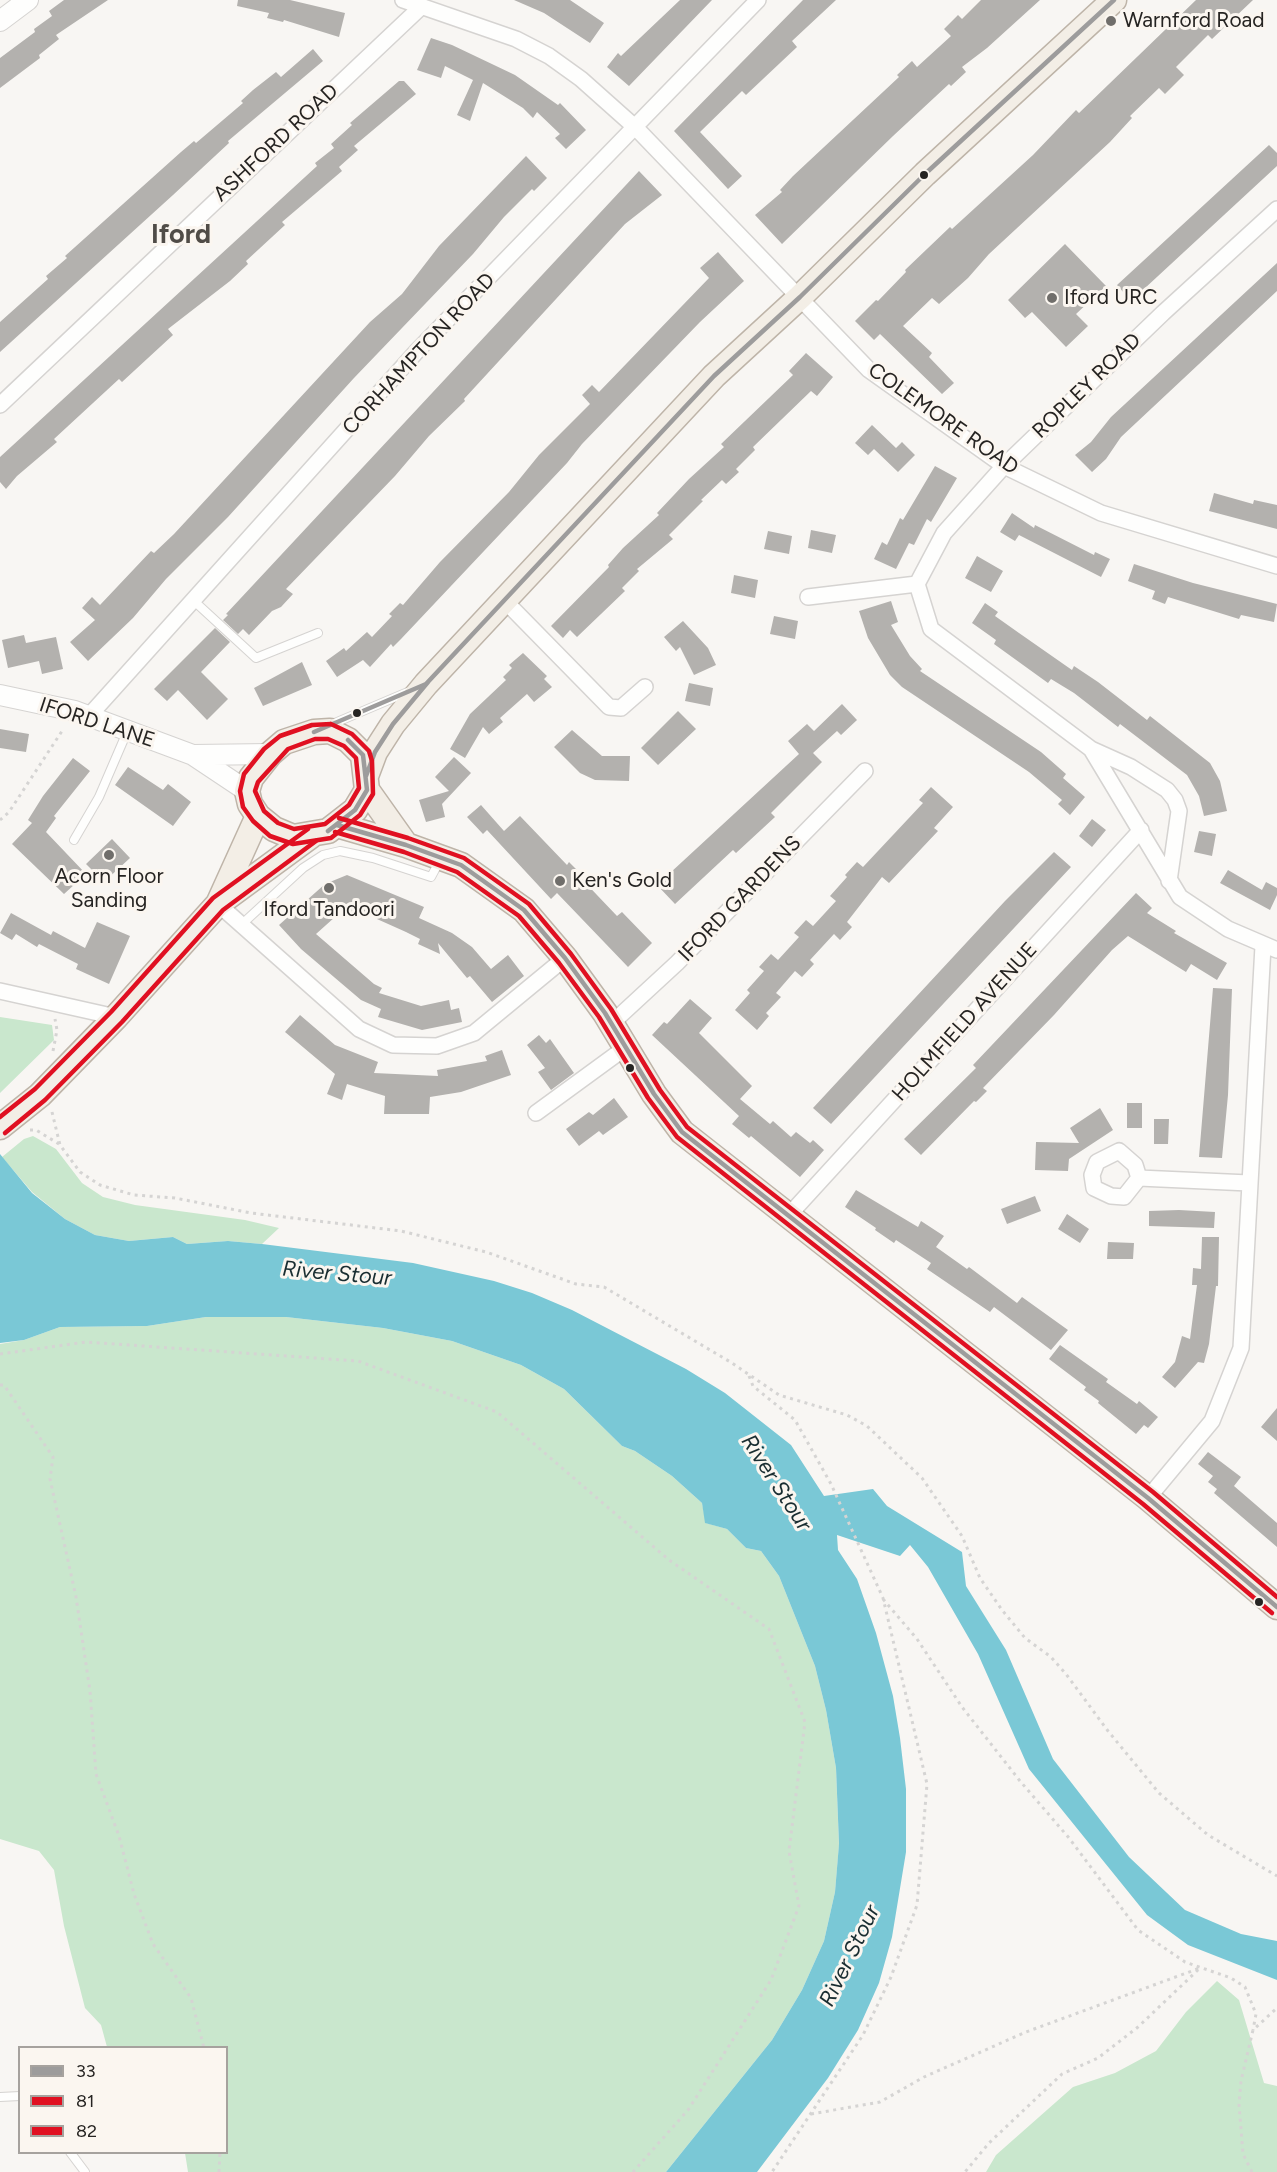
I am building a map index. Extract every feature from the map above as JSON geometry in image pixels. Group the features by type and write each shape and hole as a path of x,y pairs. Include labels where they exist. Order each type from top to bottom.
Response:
{"main road":[{"path":"406,845 366,783 363,755 348,740 330,731 315,732 284,742 270,754 251,778 247,791 258,816 274,829 293,837 328,831 355,810 366,783 375,752 393,724 503,599 714,376 800,297 925,174 1114,0"},
{"path":"348,740 393,724"},
{"path":"218,904 258,816"},
{"path":"337,825 406,845 461,865 524,910 565,958 612,1023 654,1094 682,1132 790,1214 1148,1498 1277,1606"},
{"path":"13,1125 116,1017 218,904 312,835"}],"street":[{"path":"0,21 28,0"},
{"name":"COLEMORE ROAD","path":"403,0 516,39 549,56 581,79 636,128 869,370 1004,466 1101,513 1277,566"},
{"name":"CORHAMPTON ROAD","path":"82,714 194,601 417,351 758,0"},
{"name":"ASHFORD ROAD","path":"0,405 422,6"},
{"name":"ROPLEY ROAD","path":"917,584 944,533 1004,466 1139,336 1277,209"},
{"path":"808,597 917,584 931,629 1091,750 1131,767 1167,790 1175,800 1179,811 1169,881"},
{"path":"503,599 609,707 621,708 645,687"},
{"name":"IFORD LANE","path":"0,695 82,714 193,755 247,791"},
{"path":"1091,750 1180,897 1201,913 1270,948 1248,1183 1241,1348 1212,1421 1148,1498"},
{"name":"IFORD LANE","path":"193,755 270,754"},
{"name":"IFORD GARDENS","path":"612,1023 677,963 865,771"},
{"name":"HOLMFIELD AVENUE","path":"790,1214 1141,830"},
{"path":"218,904 359,1029 393,1045 437,1046 474,1033 565,958"},
{"path":"0,991 116,1017"},
{"path":"537,1113 625,1048"},
{"path":"1139,1178 1248,1183"}],"lane":[{"path":"194,601 256,658 318,633"},
{"path":"315,732 426,684"},
{"path":"74,840 99,797 128,731"},
{"path":"241,925 303,868 323,855 340,851 373,858 431,877 441,858"},
{"path":"0,2097 18,2096"},
{"path":"72,2154 86,2172"}],"path":[{"path":"0,820 9,812 82,714"},
{"path":"52,1056 56,1041 55,1017 58,1004"},
{"path":"40,1095 50,1107 60,1145"},
{"path":"13,1125 36,1130 60,1145 80,1172 100,1185 134,1195 175,1198 251,1213 401,1232 486,1252 576,1284 604,1287 780,1395 847,1415 867,1426 906,1460 945,1508 962,1536 980,1578 1002,1610 1025,1638 1051,1657 1066,1674 1108,1731 1159,1793 1208,1835 1277,1876"},
{"path":"0,1354 86,1342 358,1361 497,1412 669,1560 769,1629 805,1722 789,1851 799,1906 771,1980 688,2110 633,2172"},
{"path":"749,1375 753,1386 795,1420 839,1502 883,1598 927,1784 917,1905 891,1977 863,2035 772,2172"},
{"path":"0,1385 4,1385 53,1457 50,1479 76,1597 90,1691 96,1773 119,1836 134,1894 153,1944 191,1998 203,2046"},
{"path":"883,1598 917,1639 962,1707 1020,1781 1069,1838 1138,1930 1165,1951 1200,1968 1231,1978 1245,1987 1256,2014 1241,2081 1239,2104 1244,2154 1252,2172"},
{"path":"811,2114 880,2102 924,2077 1026,2032 1200,1968"},
{"path":"965,2172 989,2143 1062,2074 1098,2058 1138,2027 1200,1968"},
{"path":"1253,2030 1277,2008"},
{"path":"219,2172 220,2154"}],"green space":[{"path":"0,1017 52,1025 54,1040 0,1093"},
{"path":"33,1136 56,1149 82,1183 103,1197 135,1205 245,1220 279,1228 262,1244 228,1241 187,1244 173,1237 129,1241 95,1235 65,1219 32,1192 2,1157 24,1139"},
{"path":"206,1317 286,1317 383,1328 452,1341 521,1365 564,1389 622,1446 635,1451 672,1476 702,1503 706,1523 727,1529 746,1548 761,1551 779,1576 815,1666 826,1710 836,1768 839,1845 835,1892 824,1941 802,1990 772,2040 666,2172 188,2172 185,2154 228,2154 228,2046 107,2046 101,2025 85,2008 64,1926 54,1870 39,1851 0,1839 0,1344 24,1340 60,1327 147,1326"},
{"path":"1217,1981 1239,2000 1264,2083 1277,2086 1277,2172 986,2172 996,2155 1073,2087 1115,2073 1156,2051 1186,2012"}],"water":[{"name":"River Stour","path":"0,1154 32,1193 65,1219 95,1235 129,1241 173,1237 187,1244 228,1241 262,1244 413,1263 494,1281 532,1293 572,1310 686,1369 725,1393 791,1445 824,1496 873,1489 887,1506 962,1552 966,1586 1006,1650 1053,1759 1129,1857 1185,1910 1241,1934 1277,1941 1277,1980 1188,1945 1147,1915 1029,1769 978,1654 928,1567 910,1545 900,1556 837,1535 838,1550 857,1579 876,1633 893,1696 900,1738 906,1789 906,1852 892,1937 879,1983 858,2030 828,2078 757,2172 666,2172 772,2040 802,1990 824,1941 835,1892 839,1844 836,1768 826,1710 815,1666 779,1576 761,1551 746,1548 727,1529 705,1523 702,1503 672,1476 635,1451 622,1446 564,1389 521,1365 452,1341 383,1328 286,1317 206,1317 147,1326 60,1327 24,1340 0,1343"}],"building":[{"path":"64,0 108,0 56,35 59,39 39,55 40,58 0,88 0,58 35,32 34,29 52,16 49,11"},
{"path":"238,0 290,0 345,13 339,37 284,20 283,22 267,18 269,13 237,6"},
{"path":"514,0 570,0 604,23 590,43 544,13"},
{"path":"680,0 712,0 629,86 607,67 618,53 621,56"},
{"path":"803,0 836,0 792,41 797,47 746,95 742,91 700,132 742,176 728,189 674,131"},
{"path":"981,0 1040,0 987,48 962,67 966,72 951,86 949,84 893,136 782,244 755,215 782,192 780,190 793,176 899,77 897,75 912,61 917,67 951,36 944,29 958,15 962,19"},
{"path":"1196,0 1253,0 1212,39 1208,35 1176,67 1184,75 1165,94 1159,88 1130,116 1132,118 1110,142 989,254 968,278 939,304 932,298 903,326 932,353 929,357 954,383 942,394 880,334 874,340 855,321 876,300 878,301 906,272 905,270 950,227 952,229 1033,155 1076,110 1079,113"},
{"path":"431,38 452,45 515,75 558,105 560,103 586,130 566,149 555,138 560,134 537,112 533,118 523,108 483,83 470,121 457,115 473,80 445,66 441,78 417,70"},
{"path":"313,49 323,61 228,141 229,143 173,195 0,352 0,322 48,279 46,276 67,258 65,256 181,152 194,141 196,143 243,103 241,101 253,90 276,72 281,77"},
{"path":"399,81 404,81 416,94 354,146 358,150 339,167 342,171 282,222 285,225 246,261 248,264 230,281 168,329 173,335 122,382 119,379 54,439 57,442 17,476 6,489 0,482 0,457 317,166 315,163 334,148 331,144 352,125 350,123"},
{"path":"1269,145 1277,153 1277,166 1131,301 1117,285"},
{"path":"526,156 547,178 534,191 532,189 504,217 473,254 354,378 228,517 166,579 133,618 88,661 70,642 95,620 82,608 92,597 100,605 151,551 154,553 174,534 370,322 402,294 439,246"},
{"path":"639,171 662,195 625,224 464,399 465,401 429,436 395,476 286,589 293,594 281,607 272,611 249,635 243,629 238,634 223,620 228,615 226,614"},
{"name":"Iford URC","path":"1065,244 1106,286 1076,314 1088,326 1066,347 1032,312 1025,318 1008,300"},
{"path":"718,252 744,281 700,322 582,444 567,463 393,647 391,644 370,667 363,660 337,677 326,661 344,648 346,651 367,632 372,637 392,616 389,614 400,603 403,605 440,562 509,492 539,455 590,404 582,395 592,385 599,392 709,278 700,268"},
{"path":"1277,263 1277,291 1121,437 1106,459 1092,472 1075,455 1091,442 1111,417"},
{"path":"806,353 833,377 817,396 811,391 753,447 755,450 736,469 739,472 726,484 722,480 701,500 703,501 669,535 673,539 637,569 639,571 622,588 625,591 577,637 570,630 563,638 551,626 609,567 608,565 623,548 659,515 657,513 689,479 724,447 721,444 793,375 789,371"},
{"path":"872,425 896,448 902,442 915,455 898,472 874,449 868,455 855,443"},
{"path":"935,466 957,478 931,522 927,519 914,545 909,543 896,569 874,559 882,542 887,545 900,518 903,520"},
{"path":"1214,493 1253,504 1254,500 1277,505 1277,529 1209,511"},
{"path":"1012,513 1034,528 1035,525 1094,555 1095,552 1110,559 1101,577 1019,535 1015,541 1000,532"},
{"path":"811,530 836,535 832,553 808,548"},
{"path":"768,531 792,536 789,554 764,549"},
{"path":"977,556 1003,571 991,592 965,578"},
{"path":"1134,564 1193,583 1277,604 1274,622 1241,615 1239,619 1168,597 1165,604 1152,599 1155,591 1128,581"},
{"path":"734,575 758,580 755,598 731,593"},
{"path":"891,601 898,622 891,625 910,656 922,669 920,671 1041,752 1066,774 1063,778 1085,797 1070,815 1058,804 1062,800 1029,772 902,687 890,675 868,638 859,611"},
{"path":"985,603 998,612 995,616 1072,670 1074,666 1098,682 1147,720 1150,716 1210,763 1220,781 1227,811 1204,816 1199,796 1187,775 1120,724 1118,727 1074,693 1051,679 1048,683 994,644 996,640 972,623"},
{"path":"774,616 798,621 795,639 770,634"},
{"path":"683,621 708,648 716,665 694,675 680,647 676,651 664,637"},
{"path":"215,628 230,642 201,672 228,699 207,720 178,690 167,701 154,689"},
{"path":"24,635 26,643 56,637 63,669 42,674 39,661 8,668 2,640"},
{"path":"523,653 547,676 544,679 552,687 534,702 527,694 500,718 503,722 489,734 483,727 465,758 450,749 470,714 506,680 503,677 512,668 509,665"},
{"path":"302,662 312,685 263,706 254,688"},
{"path":"689,683 713,688 710,706 685,701"},
{"path":"842,704 857,720 841,735 837,731 813,753 822,762 771,813 775,817 736,853 733,850 675,904 657,885 799,754 788,741 807,724 814,731"},
{"path":"678,711 696,729 658,765 641,748"},
{"path":"0,729 29,734 26,752 0,748"},
{"path":"572,730 602,756 630,756 629,781 595,780 580,773 554,747"},
{"path":"454,757 471,773 442,804 445,817 426,822 419,800 449,791 435,777"},
{"path":"73,758 90,771 54,816 56,818 46,832 86,874 64,894 12,844 32,823 28,820 43,796"},
{"path":"128,767 163,790 168,784 191,802 173,826 115,785"},
{"path":"931,787 953,807 934,828 938,831 889,883 882,877 847,922 852,927 840,940 834,934 810,960 814,964 802,977 795,971 776,993 781,997 766,1013 769,1016 757,1030 735,1010 750,993 747,990 764,971 759,967 771,954 778,960 799,937 794,933 806,920 813,926 836,901 830,896 847,877 845,875 857,862 863,867 923,803 919,800"},
{"path":"481,805 504,831 520,816 567,865 569,862 579,872 577,874 617,916 622,912 652,943 628,967 557,893 551,899 487,830 483,834 467,817"},
{"path":"1092,819 1106,830 1092,847 1079,836"},
{"path":"1199,831 1216,834 1212,856 1194,852"},
{"path":"112,839 130,858 104,882 86,864"},
{"path":"1054,852 1071,867 831,1124 813,1108 1005,901"},
{"path":"1228,870 1262,890 1266,882 1277,888 1277,895 1270,910 1220,883"},
{"path":"347,875 424,907 419,918 452,933 472,947 491,969 508,955 524,976 492,1002 470,976 467,978 438,943 440,954 418,944 420,939 368,915 346,913 335,917 316,934 374,984 382,988 379,993 421,1006 449,1000 451,1010 459,1008 462,1022 422,1030 378,1017 381,1009 361,1000 301,949 279,925 325,884"},
{"path":"1136,893 1152,908 1147,913 1176,931 1174,933 1227,963 1217,980 1191,964 1186,972 1128,936 1112,950 1054,1015 983,1088 987,1091 976,1102 974,1101 921,1155 904,1139 976,1068 973,1065"},
{"path":"11,913 51,935 53,931 85,948 97,922 130,936 109,984 76,969 78,964 39,944 37,947 16,934 12,940 0,933"},
{"path":"1213,988 1232,989 1228,1095 1222,1158 1199,1157"},
{"path":"690,999 712,1018 699,1033 752,1086 740,1099 770,1124 773,1121 791,1137 796,1132 810,1143 813,1140 824,1150 800,1177 751,1136 749,1138 732,1124 739,1116 652,1035 664,1022 667,1024"},
{"path":"300,1015 335,1045 378,1062 374,1073 438,1076 437,1070 487,1061 485,1056 502,1050 511,1075 461,1092 430,1097 429,1114 384,1114 385,1096 347,1084 342,1100 327,1094 335,1074 285,1032"},
{"path":"539,1035 546,1043 550,1039 574,1073 551,1090 538,1072 545,1068 527,1045"},
{"path":"614,1098 628,1117 603,1135 599,1131 579,1146 566,1129 589,1112 593,1115"},
{"path":"1127,1103 1142,1103 1142,1128 1127,1128"},
{"path":"1100,1108 1113,1130 1069,1159 1068,1171 1035,1170 1036,1142 1079,1143 1070,1128"},
{"path":"1154,1119 1169,1119 1168,1144 1154,1144"},
{"path":"856,1190 918,1227 921,1221 944,1236 936,1247 967,1269 969,1267 1017,1303 1022,1297 1068,1330 1051,1350 994,1307 990,1312 927,1269 931,1263 896,1240 894,1243 845,1207"},
{"path":"1035,1196 1041,1211 1007,1224 1001,1209"},
{"path":"1149,1211 1215,1212 1214,1228 1149,1226"},
{"path":"1067,1214 1089,1229 1080,1243 1058,1229"},
{"path":"1202,1237 1219,1237 1218,1286 1216,1286 1209,1344 1204,1363 1198,1362 1175,1388 1162,1377 1175,1362 1182,1336 1190,1339 1197,1285 1192,1285 1193,1268 1201,1269"},
{"path":"1108,1242 1134,1243 1133,1259 1107,1259"},
{"path":"1060,1345 1108,1379 1106,1382 1137,1404 1139,1401 1158,1417 1148,1428 1144,1425 1136,1434 1084,1390 1086,1387 1049,1359"},
{"path":"1277,1408 1277,1441 1261,1427"},
{"path":"1208,1452 1241,1477 1234,1486 1277,1523 1277,1547 1214,1493 1217,1489 1208,1482 1213,1476 1198,1464"}],"transit line":[{"name":"33","path":"314,732 426,684 714,376 800,297 925,174 1114,0"},
{"name":"33","path":"366,776 375,752 393,724 428,682"},
{"name":"82","path":"331,724 352,734 369,751 372,761 373,794 360,815 331,838 293,844 270,836 253,821 243,807 240,791 244,774 264,749 280,736 312,725 331,724"},
{"name":"81","path":"315,739 328,739 344,746 356,758 359,788 349,805 325,824 294,829 278,823 264,811 255,791 258,782 288,749 315,739"},
{"name":"33","path":"328,831 355,810 367,790 363,755 348,740"},
{"name":"82","path":"339,818 408,838 464,858 529,904 571,954 611,1009 660,1090 687,1127 1153,1492 1277,1597"},
{"name":"33","path":"337,825 406,845 461,865 524,910 565,958 605,1013 654,1094 682,1132 1148,1498 1277,1607"},
{"name":"82","path":"0,1117 35,1089 111,1012 213,898 308,829"},
{"name":"81","path":"335,832 404,852 457,872 519,916 559,963 599,1017 648,1098 677,1137 1143,1504 1272,1613"},
{"name":"81","path":"5,1133 45,1100 122,1022 223,910 316,841"}],"place":[{"name":"Warnford Road","path":"1111,21"},
{"name":"Iford URC","path":"1052,298"},
{"name":"Acorn Floor Sanding","path":"109,855"},
{"name":"Ken's Gold","path":"560,881"},
{"name":"Iford Tandoori","path":"329,888"}],"district":[{"name":"Iford","path":"181,235"}]}
